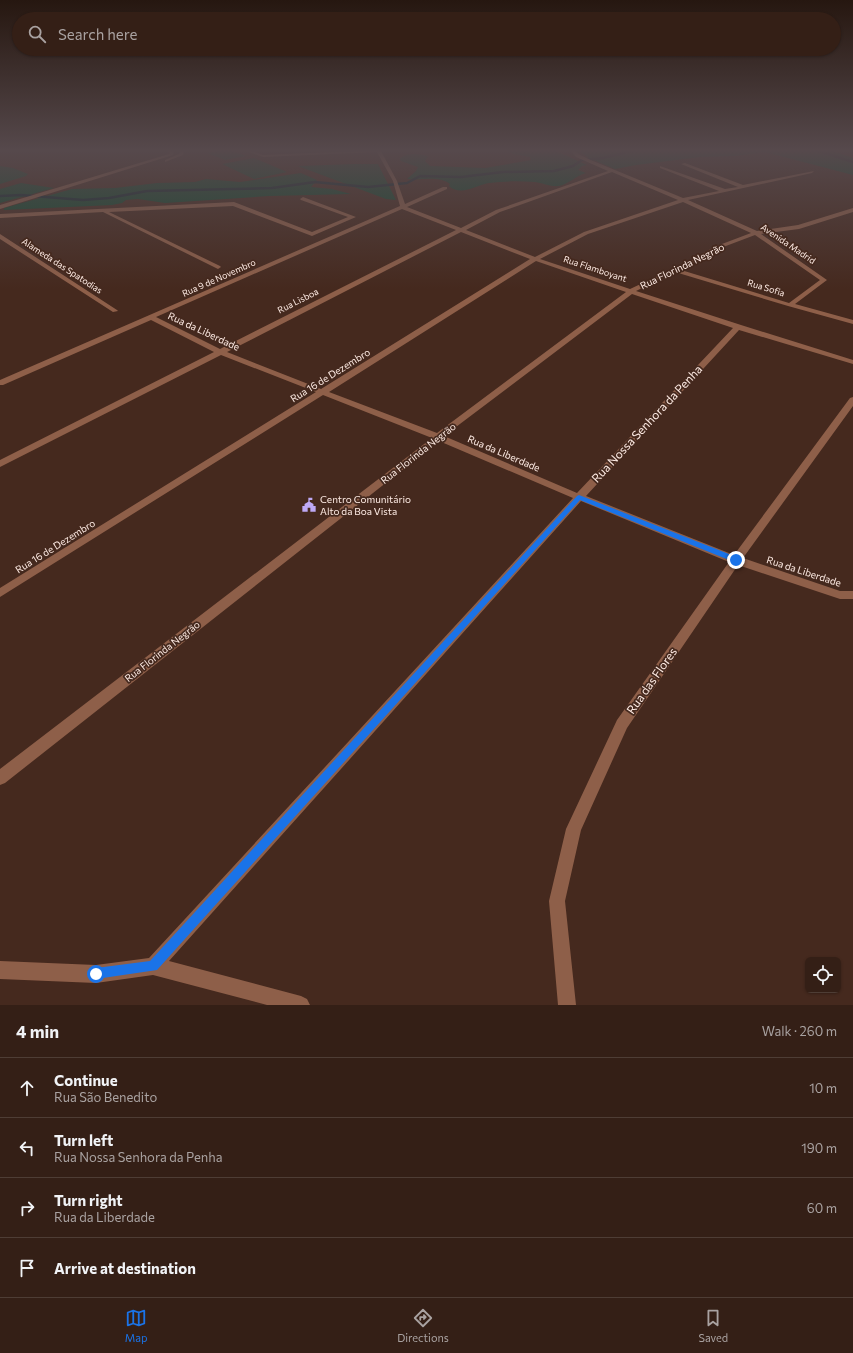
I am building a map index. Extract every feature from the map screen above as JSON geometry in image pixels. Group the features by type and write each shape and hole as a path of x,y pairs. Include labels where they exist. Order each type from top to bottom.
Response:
{"street":[{"path":"0,207 40,196"},
{"path":"399,196 402,207"},
{"name":"Rua 9 de Novembro","path":"0,383 427,196"},
{"name":"Rua Lisboa","path":"0,464 461,229 519,202 537,196"},
{"name":"Avenida Madrid","path":"673,196 756,233 824,280 790,305"},
{"name":"Rua 16 de Dezembro","path":"0,593 535,259 586,233 683,200 702,196"},
{"path":"0,216 234,204 312,234 353,217 303,199"},
{"name":"Rua Flamboyant","path":"402,207 535,259 853,362"},
{"name":"Rua Florinda Negrão","path":"0,778 438,437 632,290 675,270 716,248 756,233 813,223 853,210"},
{"path":"104,211 218,267"},
{"name":"Alameda das Spatodias","path":"0,236 115,311"},
{"name":"Rua Sofia","path":"675,270 790,305 853,322"},
{"name":"Rua da Liberdade","path":"151,317 220,352 438,437 579,497 736,560 840,595 853,595"},
{"name":"Rua Nossa Senhora da Penha","path":"153,966 579,497 738,326"},
{"name":"Rua das Flores","path":"567,1005 557,901 574,829 622,724 736,560 853,400"},
{"path":"0,970 96,974 153,966 301,1005"}],"green space":[{"path":"0,196 26,196 0,203"},
{"path":"47,196 273,196 165,203 138,199 126,200 122,203 112,205 4,210 4,208"},
{"path":"378,196 394,196 396,200 386,199"}],"waterway":[{"path":"32,196 83,200 120,196"}],"place":[{"name":"Centro Comunitário Alto da Boa Vista","path":"309,505"}],"route":[{"path":"96,974 153,966 579,497 736,560"}]}
